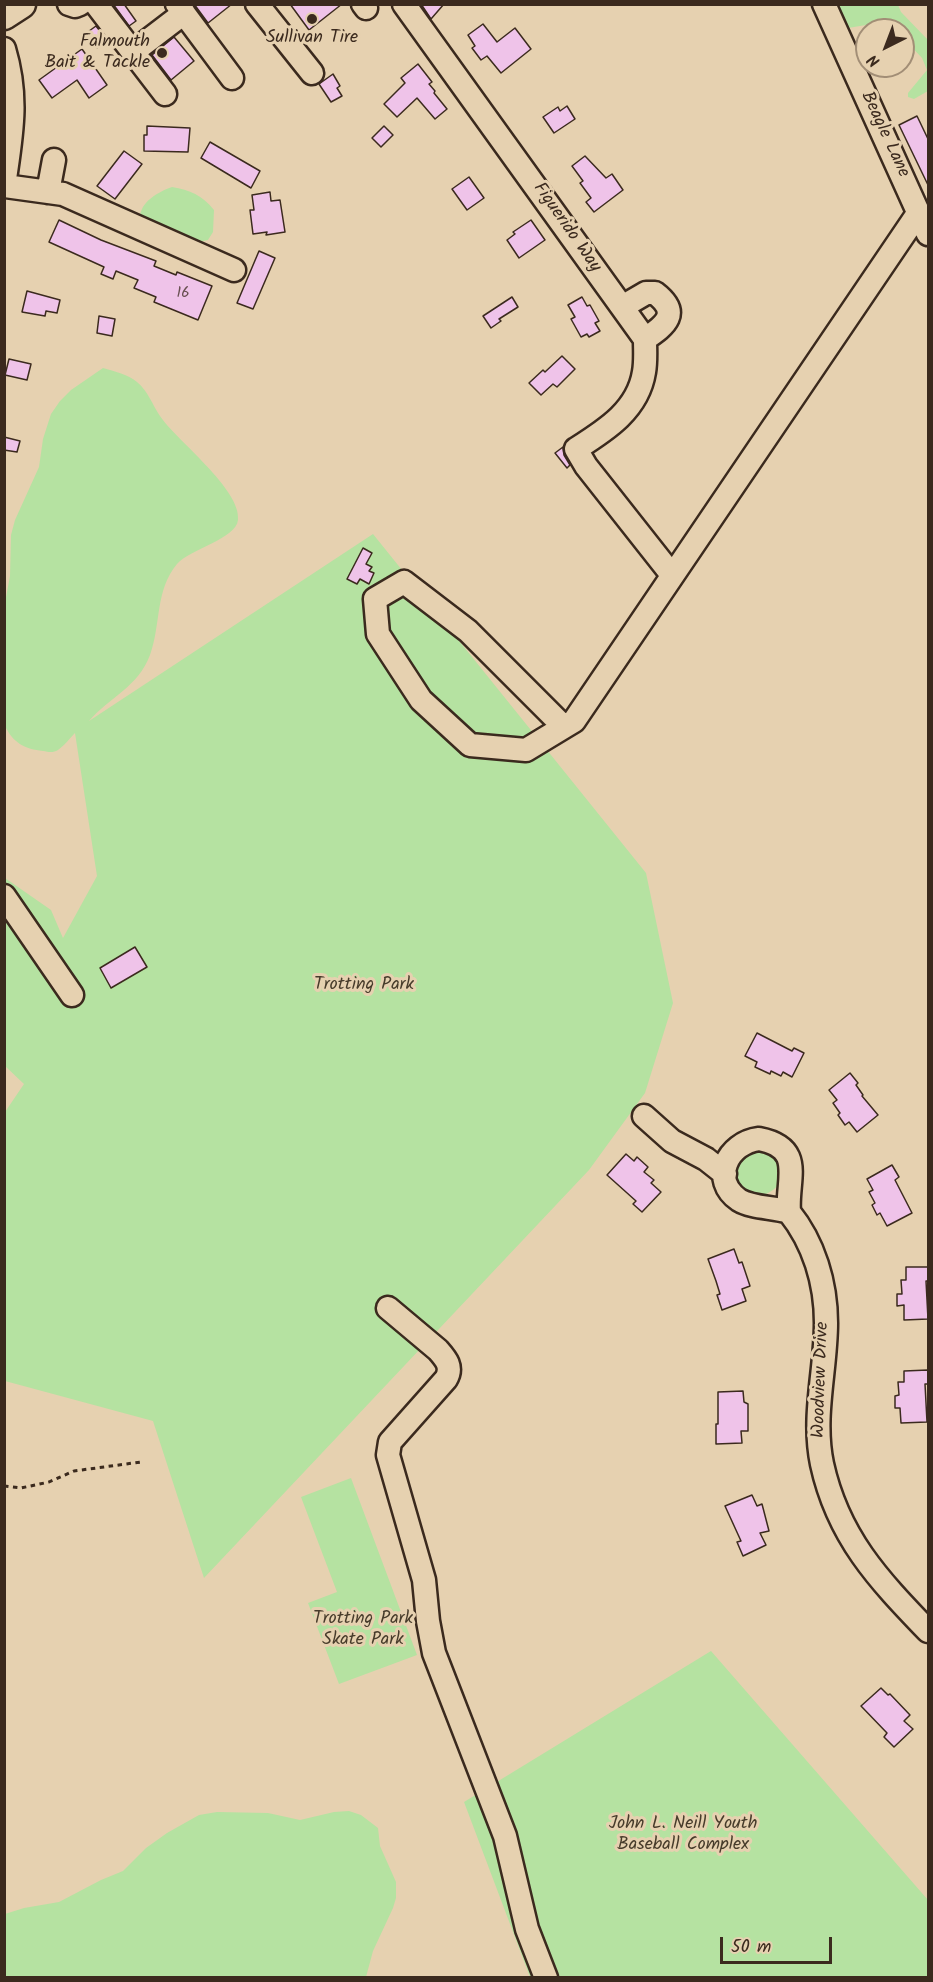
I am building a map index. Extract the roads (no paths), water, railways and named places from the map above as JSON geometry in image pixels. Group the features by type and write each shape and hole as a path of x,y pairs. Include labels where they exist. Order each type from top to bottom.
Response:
{"main road":[{"path":"4,15 21,4"}],"street":[{"path":"69,4 75,6 80,4"},
{"path":"96,4 165,94"},
{"path":"257,4 312,74"},
{"name":"Figuerido Way","path":"404,4 645,339"},
{"name":"Beagle Lane","path":"824,4 928,234"},
{"path":"133,52 181,9 232,78"},
{"path":"4,49 13,80 14,102 4,186 63,194 234,270"},
{"path":"48,192 54,160"},
{"path":"564,727 468,631 404,582 375,600 378,634 390,653 421,700 470,745 526,750 574,721 919,212"},
{"path":"622,307 646,293 656,293 669,308 669,317 645,339 644,372 635,398 622,417 576,449 586,466 672,575"},
{"path":"4,896 72,995"},
{"path":"644,1116 672,1141 706,1159 725,1174"},
{"path":"759,1139 776,1144 788,1158 791,1166 789,1212 775,1207 754,1206 736,1198 725,1174 729,1156 742,1144 759,1139"},
{"name":"Woodview Drive","path":"789,1212 803,1232 815,1258 824,1297 826,1322 819,1397 819,1445 822,1464 834,1502 850,1539 868,1564 928,1631"},
{"path":"388,1308 438,1350 449,1365 450,1373 446,1379 390,1442 388,1455 424,1580 434,1653 505,1836 527,1929 546,1977"}],"place":[{"name":"Sullivan Tire","path":"312,19"},
{"name":"Falmouth Bait & Tackle","path":"162,53"}],"park label":[{"name":"Trotting Park","path":"364,986"},
{"name":"Trotting Park Skate Park","path":"363,1630"},
{"name":"John L. Neill Youth Baseball Complex","path":"683,1835"}]}
